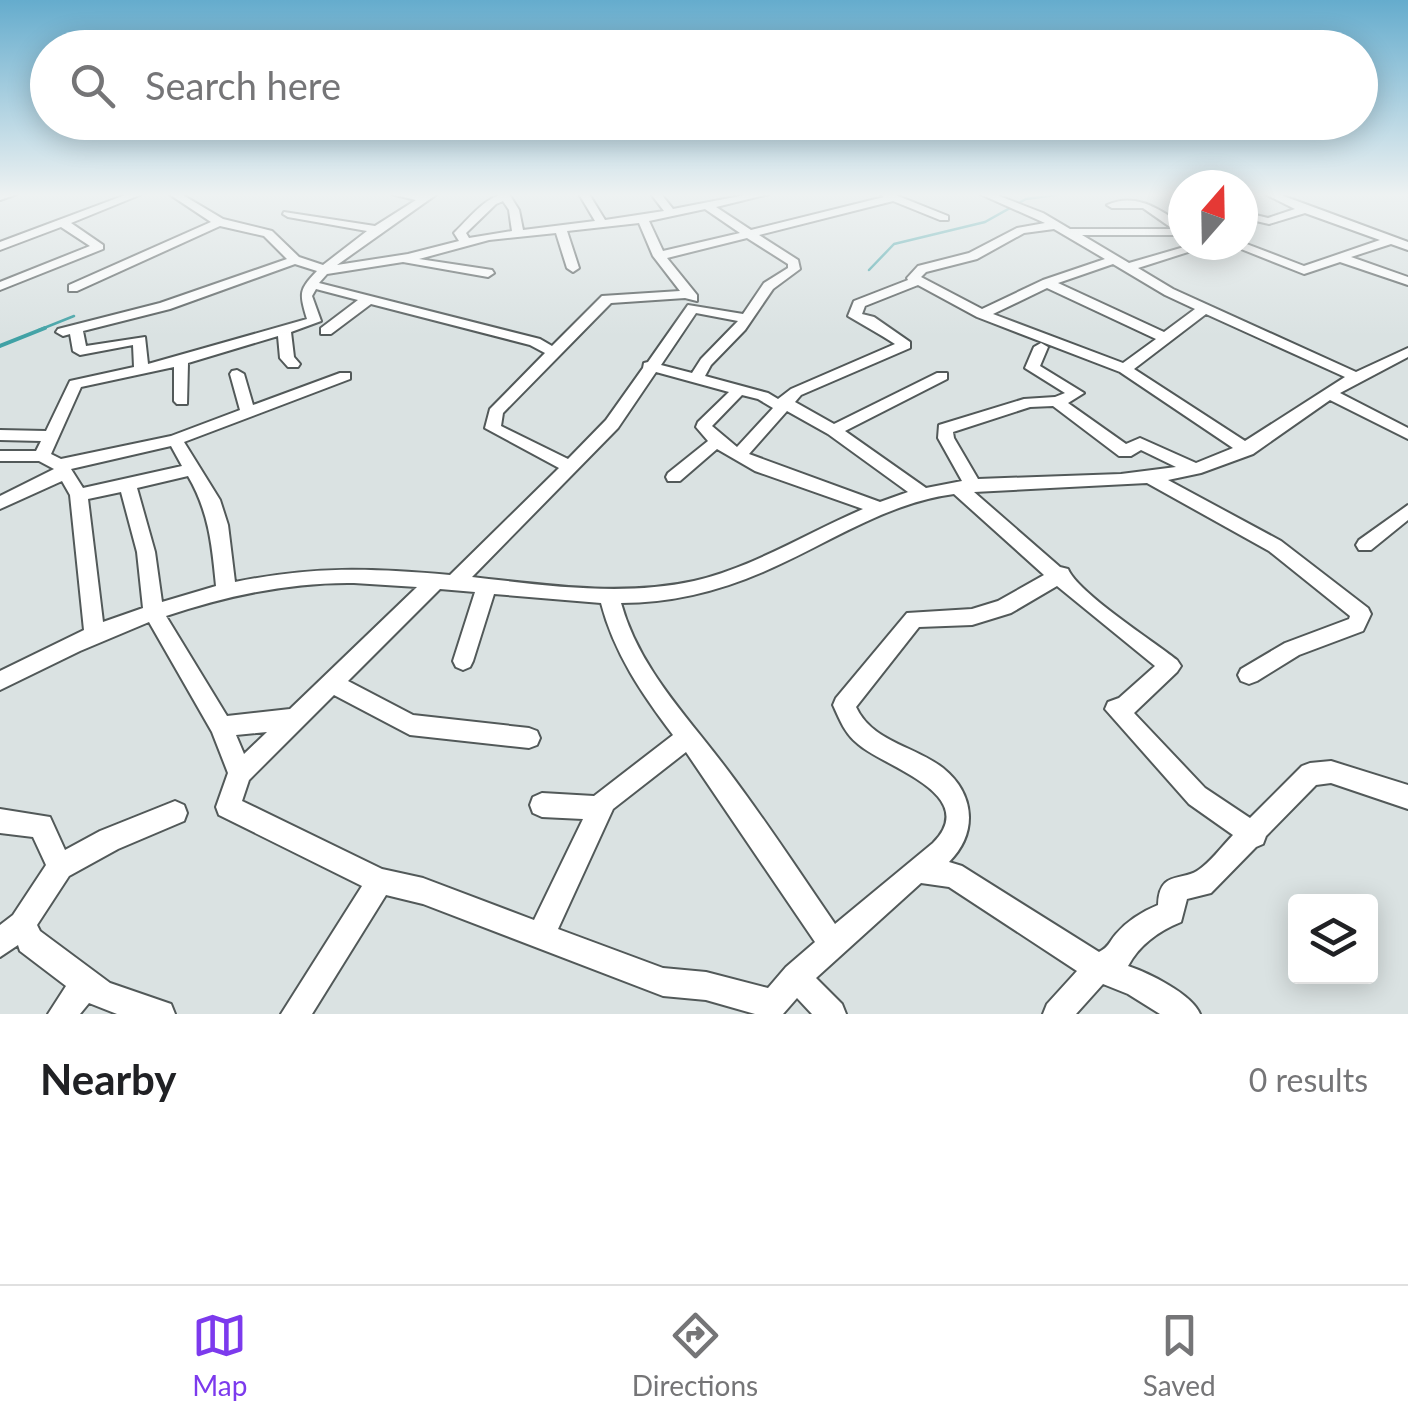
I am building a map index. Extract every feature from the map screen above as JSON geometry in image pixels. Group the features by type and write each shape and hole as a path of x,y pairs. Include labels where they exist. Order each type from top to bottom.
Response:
{"street":[{"path":"0,286 98,247 90,241"},
{"path":"74,288 177,241"},
{"path":"276,241 295,260 323,270 398,260 475,241"},
{"path":"42,456 75,384 181,361 314,320 306,296 310,284 364,241"},
{"path":"564,241 573,268"},
{"path":"653,241 691,301"},
{"path":"659,256 722,241"},
{"path":"696,378 700,367 732,341 768,286 794,269 789,256 766,241"},
{"path":"1000,241 973,256 922,269 913,275 916,282 982,314 1124,369 1246,450"},
{"path":"1083,241 1206,307 1356,377"},
{"path":"1258,252 1304,270 1344,259 1377,241"},
{"path":"982,314 1048,283 1168,253"},
{"path":"1344,259 1408,281"},
{"path":"141,370 140,340 80,351 69,330 198,295 295,260"},
{"path":"398,260 488,273"},
{"path":"740,454 782,404 876,354 906,346 870,320 854,316 859,304 916,282"},
{"path":"1048,283 1165,338"},
{"path":"310,284 535,342 551,351"},
{"path":"571,467 491,424 502,404 544,364 551,351 614,296 691,301 746,319"},
{"path":"326,331 367,300"},
{"path":"691,301 612,424 571,467 445,582 362,650 334,684 240,774 228,807 380,881 423,891 663,982 706,986 769,1009 796,977 918,870 935,869 948,862 955,838 959,815 946,785 855,729 844,706 857,684 914,619 972,617 1004,607 1062,574"},
{"path":"1124,369 1206,307"},
{"path":"284,332 287,358 292,364"},
{"path":"1041,347 1032,368 1076,392 1056,402 1029,402 945,428 967,487 1092,606 1170,666 1126,706 1116,709 1198,796 1254,835"},
{"path":"0,681 153,612 308,576 445,582 608,596 692,589 757,569 878,508 922,494 967,487 1152,478 1194,469 1246,450 1328,393 1408,352"},
{"path":"181,361 182,401"},
{"path":"649,366 782,404 834,430 922,494"},
{"path":"237,374 248,412"},
{"path":"62,466 175,440 345,376"},
{"path":"834,430 942,376"},
{"path":"739,390 706,422 704,427 716,442 878,508"},
{"path":"1328,393 1408,434"},
{"path":"1056,402 1125,452 1140,443 1194,469"},
{"path":"0,435 50,436"},
{"path":"175,440 210,500 219,524 226,592"},
{"path":"674,477 716,442"},
{"path":"0,456 42,456 62,466 78,495 94,636"},
{"path":"0,502 59,476 62,466"},
{"path":"78,495 191,470"},
{"path":"1152,478 1275,546 1361,614 1356,625 1292,650 1249,675"},
{"path":"127,483 146,552 153,612 221,727 240,774"},
{"path":"1365,545 1408,510"},
{"path":"463,662 486,588"},
{"path":"608,596 624,648 833,944"},
{"path":"334,684 410,725 529,738"},
{"path":"221,727 297,718"},
{"path":"541,935 601,808 688,737"},
{"path":"1057,1014 1098,968 1118,956 1125,944 1152,921 1172,913 1172,898 1180,886 1202,884 1310,774 1361,780 1408,797"},
{"path":"542,805 601,808"},
{"path":"0,943 22,924 60,867 109,840 175,813"},
{"path":"0,821 42,826 60,867"},
{"path":"948,862 1098,968 1136,983 1186,1014"},
{"path":"295,1014 380,881"},
{"path":"22,924 30,941 102,995 161,1014"},
{"path":"796,977 832,1014"},
{"path":"62,1014 87,982"}],"waterway":[{"path":"869,270 894,244 905,241"},
{"path":"39,330 74,316"},
{"path":"0,346 45,328"}]}
